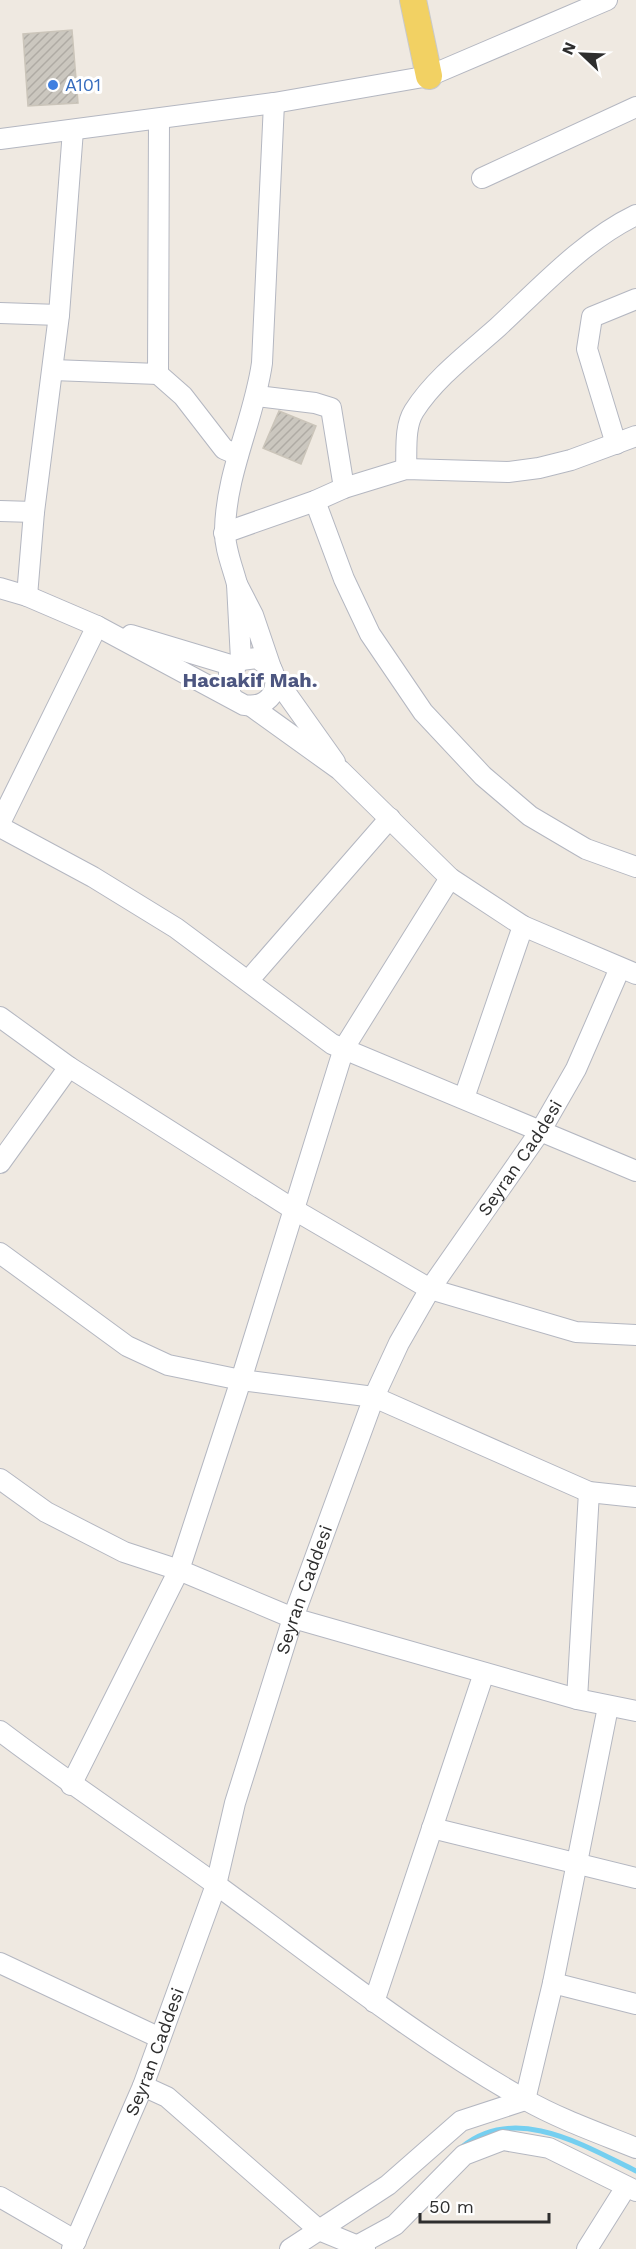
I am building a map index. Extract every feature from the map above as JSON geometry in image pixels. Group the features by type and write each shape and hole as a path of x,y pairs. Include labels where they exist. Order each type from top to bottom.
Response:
{"main road":[{"path":"413,0 429,76"}],"street":[{"path":"0,139 274,103 429,76 607,0"},
{"path":"251,706 270,698 273,673 253,615 237,584 224,533 228,493 257,396 262,363 274,103"},
{"path":"482,178 636,106"},
{"path":"158,374 159,119"},
{"path":"27,596 34,512 59,315 73,130"},
{"path":"406,469 408,426 414,412 448,373 565,266 618,224 636,215"},
{"path":"616,444 587,349 592,317 636,300"},
{"path":"0,313 59,315"},
{"path":"53,370 158,374 183,396 214,438 224,448 238,455"},
{"path":"257,396 315,403 331,408 344,488"},
{"path":"224,533 315,501 344,488 406,469 508,471 538,468 636,436"},
{"path":"315,501 344,579 370,634 423,712 483,776 530,816 586,849 636,867"},
{"path":"0,511 34,512"},
{"path":"232,697 228,681 237,663 237,584"},
{"path":"0,588 27,596 97,626 238,702 251,706 340,770 450,878 523,926 628,971"},
{"path":"97,626 237,663 257,658 273,673 340,770"},
{"path":"97,626 0,825 93,877 176,928 332,1044 636,1171"},
{"path":"248,981 390,818"},
{"path":"71,1785 179,1570 241,1380 344,1048 450,878"},
{"path":"464,1098 523,926"},
{"name":"Seyran Caddesi","path":"74,2245 143,2086 216,1885 235,1803 293,1618 374,1397 399,1343 430,1289 541,1130 628,971"},
{"path":"0,1017 69,1067 293,1209 430,1289 576,1332 636,1335"},
{"path":"0,1163 69,1067"},
{"path":"0,1253 127,1346 168,1365 241,1380 374,1397 589,1492 636,1497"},
{"path":"0,1479 46,1512 124,1552 179,1570 293,1618 577,1699 608,1707 636,1710"},
{"path":"577,1699 589,1492"},
{"path":"374,2002 484,1673"},
{"path":"525,2100 553,1983 608,1707"},
{"path":"0,1731 71,1785 216,1885 374,2002 525,2100 636,2148"},
{"path":"432,1828 636,1878"},
{"path":"0,1963 160,2038"},
{"path":"553,1983 636,2004"},
{"path":"143,2086 167,2097 319,2230 358,2248 395,2225 464,2156 504,2140 549,2148 631,2189 587,2249"},
{"path":"290,2249 388,2185 460,2121 525,2100"},
{"path":"0,2197 74,2245"}],"building":[{"path":"72,30 78,103 28,106 23,34"},
{"path":"279,411 316,426 301,464 263,448"}],"waterway":[{"path":"462,2147 483,2134 504,2129 527,2129 550,2133 573,2141 636,2171"}],"place":[{"name":"A101","path":"53,85"}],"district":[{"name":"Hacıakif Mah.","path":"250,680"}]}
